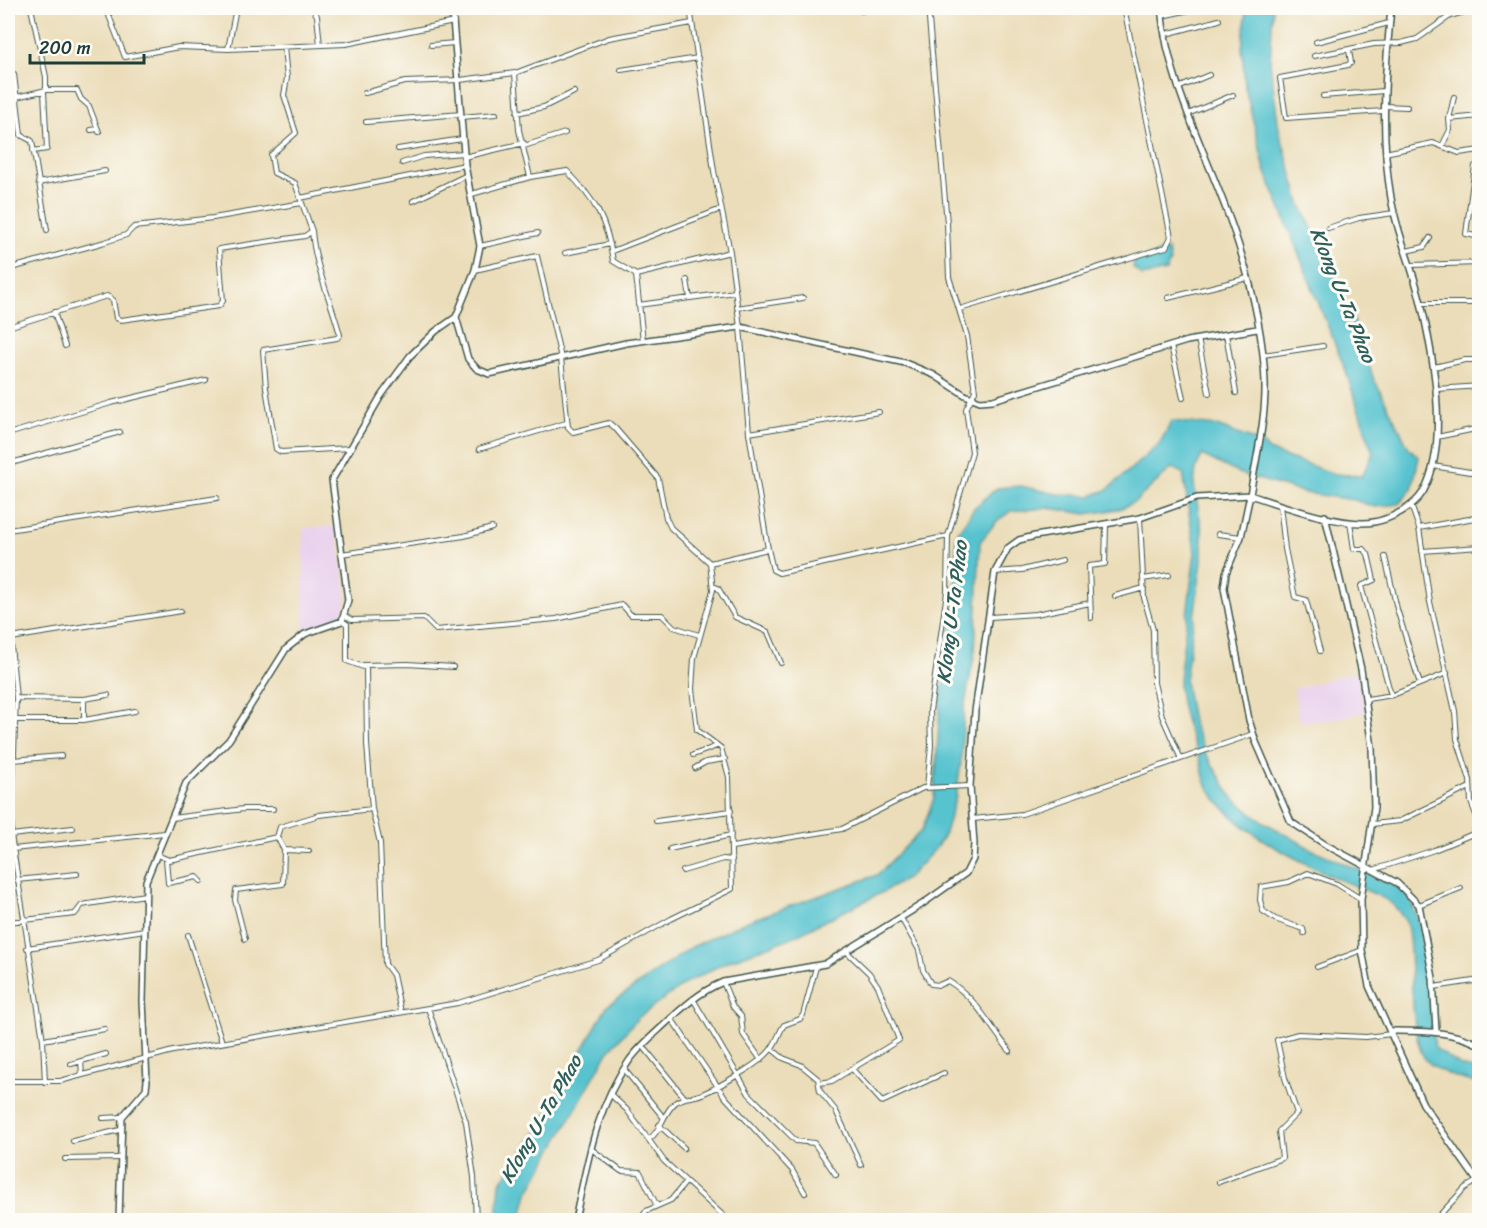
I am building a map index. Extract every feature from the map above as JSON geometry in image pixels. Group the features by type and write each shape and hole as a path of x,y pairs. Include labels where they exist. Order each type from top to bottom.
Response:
{"street":[{"path":"31,8 45,91 47,148 33,151"},
{"path":"106,8 125,57 179,47 228,49 346,45 454,22"},
{"path":"228,49 236,8"},
{"path":"313,8 317,16 320,45"},
{"path":"452,8 460,80 465,165 480,246 475,270 456,317 436,331 410,356 381,396 332,480 348,600 344,618 347,624 347,661 351,664 362,665 408,664 453,667"},
{"path":"707,8 691,9 692,23 721,209 730,252 740,327 749,433 772,570 779,573 948,536"},
{"path":"928,8 948,223 948,272 967,336 975,391 966,409 972,452 948,536 947,592 930,711 931,746 928,787"},
{"path":"960,309 1166,247 1171,237 1124,8"},
{"path":"1161,8 1178,88 1235,236 1248,278 1263,355 1265,383 1259,442 1241,537 1226,573 1224,588 1253,734 1291,822 1397,883 1419,905 1434,987 1436,1031"},
{"path":"1162,16 1198,8"},
{"path":"1288,8 1302,10 1317,8"},
{"path":"574,1221 590,1148 609,1094 624,1069 671,1018 693,999 723,982 816,967 846,952 901,918 966,873 973,859 973,819 967,786 995,572 1001,556 1019,540 1140,518 1197,498 1250,495 1280,505 1350,522 1374,522 1411,506 1423,492 1432,465 1436,437 1437,389 1421,303 1394,213 1384,153 1383,109 1390,8"},
{"path":"1314,56 1374,44 1417,39 1450,16 1478,8"},
{"path":"1166,34 1218,20"},
{"path":"365,93 405,82 460,80 515,73 609,38 692,23"},
{"path":"1316,42 1389,23"},
{"path":"431,45 456,43"},
{"path":"284,47 287,78 284,95 296,133 271,155 274,173 295,183 312,231 320,277 332,302 340,335 337,339 263,350 266,388 276,449 281,452 350,448"},
{"path":"1349,50 1351,63 1348,65 1280,78 1286,118 1407,107"},
{"path":"621,70 698,58"},
{"path":"515,73 517,113 530,177"},
{"path":"14,74 21,135 32,141 47,230"},
{"path":"1178,88 1209,75"},
{"path":"8,99 45,91 77,90 81,99 89,106 98,130 91,130"},
{"path":"1323,96 1384,91"},
{"path":"517,113 544,107 574,92"},
{"path":"1188,114 1233,95"},
{"path":"1442,146 1450,130 1449,119 1454,97"},
{"path":"8,114 18,114"},
{"path":"366,122 496,114"},
{"path":"1449,119 1479,116"},
{"path":"402,163 424,156 464,155 524,144 565,133"},
{"path":"398,149 462,139"},
{"path":"1384,153 1433,143 1459,153 1479,150"},
{"path":"1479,164 1475,166 1466,234 1479,237"},
{"path":"8,269 126,235 134,227 213,218 465,165"},
{"path":"38,183 105,171"},
{"path":"472,194 530,177 567,171 594,202 605,220 613,261 636,275 730,252"},
{"path":"413,201 467,175"},
{"path":"612,251 721,209"},
{"path":"1328,228 1359,218 1394,213"},
{"path":"8,327 107,296 113,300 116,318 121,320 219,306 223,301 219,249 305,236 312,231"},
{"path":"480,246 538,233"},
{"path":"1406,251 1424,247 1430,238"},
{"path":"565,253 610,244"},
{"path":"8,1081 45,1082 82,1075 146,1057 222,1042 458,1003 598,960 671,919 724,896 732,889 729,777 724,759 717,746 697,730 692,689 694,658 713,586 710,563 671,528 666,518 658,478 615,428 609,423 601,423 584,431 573,432 566,423 561,358 537,256 475,270"},
{"path":"1411,265 1479,263"},
{"path":"636,275 643,341"},
{"path":"1168,298 1248,278"},
{"path":"687,280 690,298"},
{"path":"638,305 735,292"},
{"path":"737,309 803,298"},
{"path":"1421,303 1479,303"},
{"path":"54,312 65,346"},
{"path":"456,317 468,359 477,369 489,374 643,341 740,327 905,363 934,375 972,398 993,400 1171,345 1257,328"},
{"path":"1226,334 1236,393"},
{"path":"1198,339 1209,393"},
{"path":"1171,345 1183,398"},
{"path":"1263,355 1323,346"},
{"path":"1434,367 1465,360 1479,360"},
{"path":"8,434 111,403 206,380"},
{"path":"1437,389 1479,386"},
{"path":"749,433 879,412"},
{"path":"479,449 566,423"},
{"path":"1436,437 1479,428"},
{"path":"8,464 120,432"},
{"path":"1432,465 1470,472 1479,470"},
{"path":"8,530 217,498"},
{"path":"1280,505 1295,597 1306,600 1320,651"},
{"path":"1411,506 1419,528 1430,603 1455,711 1457,739 1470,787 1471,802 1479,825"},
{"path":"1325,516 1367,699 1372,748 1372,824 1364,866 1361,899 1362,950 1369,986 1423,1104 1478,1183 1461,1191 1435,1221"},
{"path":"1419,528 1479,517"},
{"path":"1140,518 1144,588 1153,630 1154,683 1162,716 1181,759"},
{"path":"1350,522 1354,549 1364,549 1368,555 1374,580 1361,586 1391,695"},
{"path":"1091,618 1089,566 1105,564 1106,524"},
{"path":"341,554 464,536 492,528"},
{"path":"1218,534 1241,537"},
{"path":"1422,550 1479,547"},
{"path":"710,563 768,549"},
{"path":"1385,557 1420,684"},
{"path":"995,572 1022,570 1063,560"},
{"path":"1143,579 1169,575"},
{"path":"713,586 718,588 735,618 768,632 781,663"},
{"path":"1114,596 1144,588"},
{"path":"990,617 1036,614 1090,603"},
{"path":"119,1221 122,1117 146,1089 143,1001 146,880 186,783 229,741 286,649 305,634 344,618 352,620 424,618 436,630 556,619 622,605 631,615 662,615 674,627 699,635"},
{"path":"11,638 181,611"},
{"path":"8,613 16,698 11,835 43,1040 45,1082"},
{"path":"362,665 366,668 367,744 372,808 380,843 385,964 393,975 401,1012"},
{"path":"1367,699 1391,695 1447,673"},
{"path":"16,698 84,699 108,695"},
{"path":"84,699 84,720"},
{"path":"15,720 84,720 135,711"},
{"path":"973,819 1022,814 1253,734"},
{"path":"693,755 717,746"},
{"path":"13,760 61,756"},
{"path":"695,768 706,762 724,759"},
{"path":"732,847 842,829 928,787 967,786"},
{"path":"1372,824 1400,821 1470,787"},
{"path":"172,818 244,808 273,809"},
{"path":"245,939 234,893 239,889 283,884 284,850 277,837 280,827 319,815 372,808"},
{"path":"656,821 731,811"},
{"path":"11,835 73,828"},
{"path":"1372,870 1434,850 1479,831"},
{"path":"13,849 166,833"},
{"path":"670,849 731,835"},
{"path":"157,855 166,859 277,837"},
{"path":"284,850 309,851"},
{"path":"166,859 168,883 197,877 201,881"},
{"path":"683,871 723,859 732,860"},
{"path":"1304,933 1303,929 1275,919 1263,910 1260,900 1261,887 1289,882 1308,873 1337,884 1361,899"},
{"path":"17,880 77,874"},
{"path":"1419,905 1461,888"},
{"path":"8,922 75,914 82,905 145,895"},
{"path":"901,918 919,950 923,970 931,984 939,985 948,981 968,996 980,1007 1010,1051"},
{"path":"27,948 146,930"},
{"path":"188,935 222,1042"},
{"path":"1317,967 1362,950"},
{"path":"819,1083 832,1081 853,1070 899,1040 878,986 869,973 846,952"},
{"path":"649,1139 654,1136 663,1117 684,1097 700,1095 718,1086 761,1060 772,1049 784,1024 800,1019 803,1015 816,967"},
{"path":"1434,987 1479,980"},
{"path":"723,982 733,1007 741,1016 743,1034 761,1060"},
{"path":"693,999 749,1094 796,1141 814,1143 836,1176"},
{"path":"428,1008 466,1122 474,1177 476,1221"},
{"path":"671,1018 725,1097 792,1170 805,1193"},
{"path":"43,1040 105,1029"},
{"path":"1219,1182 1282,1158 1280,1131 1297,1113 1285,1078 1279,1039 1298,1034 1366,1036 1411,1030 1460,1035 1479,1045"},
{"path":"643,1046 684,1097"},
{"path":"772,1049 783,1058 801,1065 819,1083 820,1091 836,1112 861,1165"},
{"path":"71,1064 106,1054"},
{"path":"81,1061 82,1075"},
{"path":"624,1069 663,1117"},
{"path":"853,1070 882,1102 944,1073"},
{"path":"609,1094 627,1110 664,1161 728,1221"},
{"path":"103,1118 122,1117"},
{"path":"659,1125 684,1148"},
{"path":"73,1141 120,1130"},
{"path":"590,1148 621,1171 640,1172 657,1206"},
{"path":"65,1159 120,1158"},
{"path":"647,1221 644,1214 646,1210 671,1200 686,1183"}],"shaded area":[{"path":"336,526 347,596 343,613 338,618 304,631 303,528"},
{"path":"1358,671 1366,712 1331,720 1309,722 1299,720 1294,689"}],"water":[{"path":"1247,8 1273,8 1270,63 1279,129 1300,203 1352,315 1373,377 1409,448 1419,457 1412,489 1399,504 1375,507 1354,500 1305,493 1238,473 1202,455 1196,468 1194,485 1202,531 1202,561 1185,681 1192,722 1207,756 1232,797 1257,818 1311,849 1398,887 1409,897 1420,924 1435,1048 1461,1066 1479,1071 1479,1084 1437,1069 1426,1060 1420,1049 1414,1016 1407,925 1395,907 1384,898 1317,869 1249,830 1220,804 1207,785 1185,718 1179,690 1195,552 1183,473 1172,468 1136,501 1120,509 1086,514 1049,508 1011,511 996,522 980,542 975,651 964,709 961,763 956,796 945,833 936,848 908,878 790,938 726,962 686,983 638,1018 608,1052 528,1193 521,1220 497,1220 500,1183 536,1133 607,1006 692,947 745,922 877,875 922,830 934,798 940,705 956,593 956,536 974,508 997,488 1021,486 1057,494 1090,496 1107,490 1159,444 1172,421 1217,426 1259,442 1272,452 1335,474 1362,476 1373,453 1345,369 1265,170 1245,87 1242,47"},
{"path":"1168,250 1170,262 1166,271 1142,276 1133,268 1134,261"}],"water label":[{"name":"Klong U-Ta Phao","path":"1343,295"},
{"name":"Klong U-Ta Phao","path":"952,612"},
{"name":"Klong U-Ta Phao","path":"541,1119"}]}
